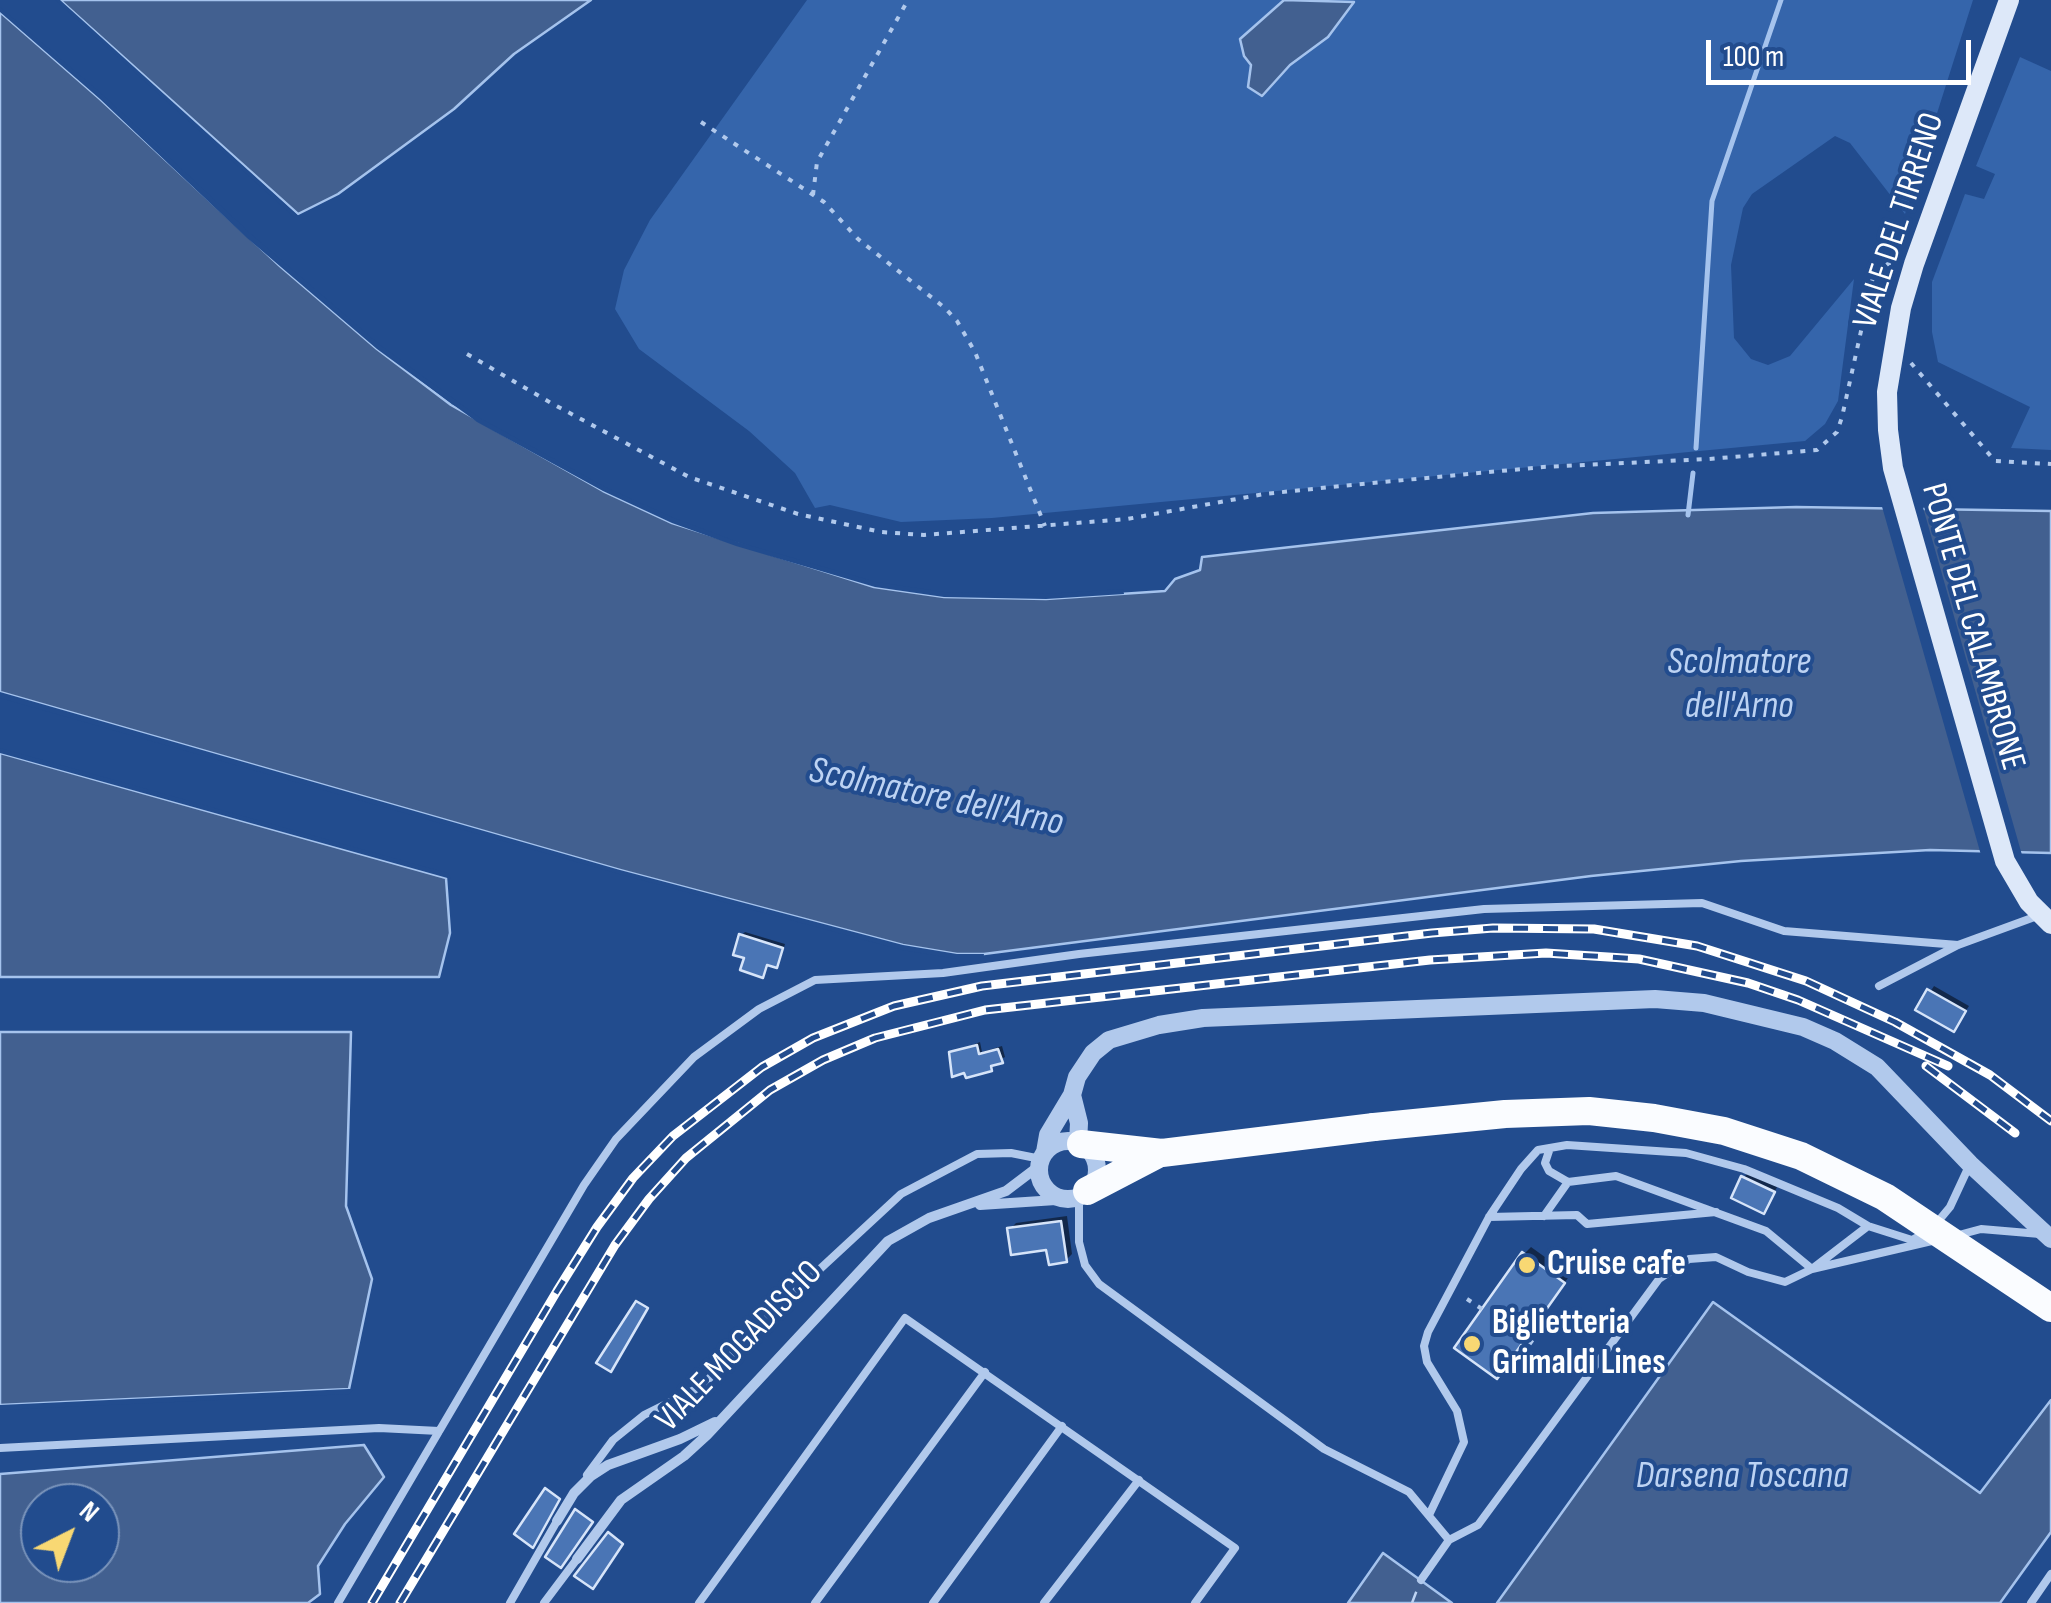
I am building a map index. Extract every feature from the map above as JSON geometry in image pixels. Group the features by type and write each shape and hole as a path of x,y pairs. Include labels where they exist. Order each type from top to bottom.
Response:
{"highway":[{"path":"1079,1144 1162,1153 1506,1114 1589,1111 1654,1118 1724,1131 1822,1164 1885,1196 2051,1308"},
{"path":"1079,1195 1162,1153"}],"main road":[{"name":"VIALE DEL TIRRENO","path":"1893,468 1886,392 1893,341 1914,264 2009,0"},
{"name":"PONTE DEL CALAMBRONE","path":"1893,468 2005,861 2046,920"}],"street":[{"path":"1072,1096 1079,1123 1079,1144 1088,1150 1096,1166 1093,1184 1079,1195 1054,1195 1039,1174 1042,1159 1048,1135 1072,1096 1085,1062 1100,1046 1159,1024 1203,1018 1655,999 1688,1002 1778,1019 1835,1041 1877,1066 1970,1164 2048,1237"},
{"name":"VIALE MOGADISCIO","path":"577,1559 621,1500 684,1456 888,1242 929,1218 1013,1187 1060,1142 1079,1144"},
{"name":"VIALE MOGADISCIO","path":"969,1206 1079,1195"},
{"path":"557,1521 574,1493 608,1465 680,1439 720,1419"}],"lane":[{"path":"338,1603 584,1185 616,1139 694,1057 759,1009 815,980 943,974 1079,954 1484,909 1702,903 1784,931 1958,945"},
{"path":"1880,986 1958,945 2046,920"},
{"path":"1429,1516 1464,1442 1457,1412 1428,1362 1424,1346 1428,1332 1489,1216 1538,1150 1567,1145 1686,1153 1744,1169 1838,1208 1868,1226 1912,1240 1930,1231 1950,1206 1970,1164"},
{"path":"1550,1148 1545,1164 1549,1171 1568,1182 1616,1176 1720,1212 1766,1231 1812,1269"},
{"path":"574,1493 614,1440 644,1415 702,1386 766,1318 900,1194 977,1154 1011,1152 1042,1159"},
{"path":"1544,1216 1568,1182"},
{"path":"1079,1195 1079,1242 1085,1265 1100,1284 1324,1449 1409,1492 1449,1540"},
{"path":"1489,1216 1578,1215 1587,1224 1720,1212"},
{"path":"1421,1580 1449,1540 1478,1525 1658,1279 1689,1259 1716,1257 1748,1272 1785,1282 1812,1269 1868,1226"},
{"path":"1812,1269 1981,1230 2048,1237"},
{"path":"699,1603 905,1318 1235,1548 1195,1603"},
{"path":"815,1603 985,1372"},
{"path":"934,1603 1062,1426"},
{"path":"0,1448 379,1428 438,1431"},
{"path":"1044,1603 1139,1480"},
{"path":"510,1603 557,1521"},
{"path":"544,1603 577,1559"},
{"path":"2031,1603 2051,1574"}],"path":[{"path":"813,195 817,162 908,0"},
{"path":"701,122 824,202 858,238 957,321 975,352 1045,526"},
{"path":"468,354 690,476 798,514 881,532 924,535 1127,519 1264,494 1341,486 1543,467 1709,460 1817,450 1836,432 1842,417 1878,270"},
{"path":"1893,341 1995,461 2051,464"},
{"path":"1467,1299 1482,1309"},
{"path":"1526,1373 1515,1365 1528,1341 1551,1313 1562,1321"}],"shaded area":[{"path":"807,0 1973,0 1905,214 1850,143 1835,136 1752,194 1743,208 1731,265 1734,338 1751,359 1768,365 1790,356 1854,279 1838,401 1825,424 1805,441 992,518 901,522 830,505 815,508 795,473 749,431 639,349 615,309 624,270 650,220"},
{"path":"2020,57 2051,71 2051,450 2011,448 2030,407 1938,362 1932,332 1932,282 1965,194 1984,199 1995,174 1976,166"}],"water":[{"path":"60,0 591,0 514,54 454,109 338,194 298,214"},
{"path":"1284,0 1354,2 1328,37 1290,65 1262,96 1248,87 1251,65 1240,39"},
{"name":"Scolmatore dell'Arno","path":"0,12 281,267 377,349 451,405 603,491 672,523 874,587 944,597 1046,599 1165,591 1175,579 1200,570 1202,557 1593,513 1796,507 2051,511 2051,853 1930,850 1741,861 1591,876 984,954 957,954 903,945 620,870 0,692"},
{"path":"0,753 446,878 450,933 439,977 0,977"},
{"path":"0,1032 351,1032 346,1206 372,1279 349,1389 0,1405"},
{"name":"Darsena Toscana","path":"1713,1302 1980,1493 2051,1400 2051,1532 2000,1603 1497,1603"},
{"path":"364,1445 384,1477 345,1524 318,1566 320,1594 308,1603 0,1603 0,1474"},
{"path":"1383,1553 1452,1603 1348,1603"}],"pier":[{"path":"55,0 60,0 301,218 295,218"},
{"path":"0,7 380,345 480,418 605,487 738,542 876,582 944,592 1046,594 1123,589 1124,594 1046,599 944,597 875,587 736,546 672,523 603,491 477,422 377,349 247,238 100,99 0,12"},
{"path":"1881,503 1922,504 2022,855 1981,855"},
{"path":"0,692 620,870 903,945 984,954 983,959 902,950 619,874 0,698"},
{"path":"0,748 448,873 451,879 0,753"},
{"path":"354,1389 349,1394 0,1410 0,1405"}],"building":[{"path":"739,934 783,948 777,968 767,965 763,978 740,970 744,958 733,955"},
{"path":"1927,989 1966,1011 1954,1032 1915,1010"},
{"path":"977,1045 979,1054 998,1049 1003,1063 991,1066 992,1071 966,1078 964,1073 952,1077 949,1052"},
{"path":"1741,1176 1775,1192 1764,1214 1731,1198"},
{"path":"1061,1221 1067,1262 1049,1265 1046,1250 1011,1255 1007,1228"},
{"path":"1522,1252 1565,1283 1497,1379 1454,1348"},
{"path":"636,1301 648,1308 611,1372 596,1363"},
{"path":"545,1488 560,1499 533,1548 514,1534"},
{"path":"575,1509 593,1522 561,1568 545,1557"},
{"path":"608,1532 623,1544 593,1589 574,1576"}],"waterway":[{"path":"1696,448 1712,201 1781,0"},
{"path":"1688,515 1693,473"}],"ferry route":[{"path":"1412,1603 1420,1582"}],"railway":[{"path":"372,1603 557,1291 633,1178 673,1136 762,1067 813,1038 894,1006 982,986 1432,933 1493,928 1594,929 1697,946 1806,981 1895,1022 1990,1075 2051,1121"},
{"path":"400,1603 615,1245 649,1199 686,1158 770,1090 823,1060 875,1038 985,1010 1430,960 1546,953 1639,959 1748,983 1798,1000 1948,1066"},
{"path":"1926,1066 2015,1133"}],"place":[{"name":"Cruise cafe","path":"1527,1265"},
{"name":"Biglietteria Grimaldi Lines","path":"1472,1344"}]}
